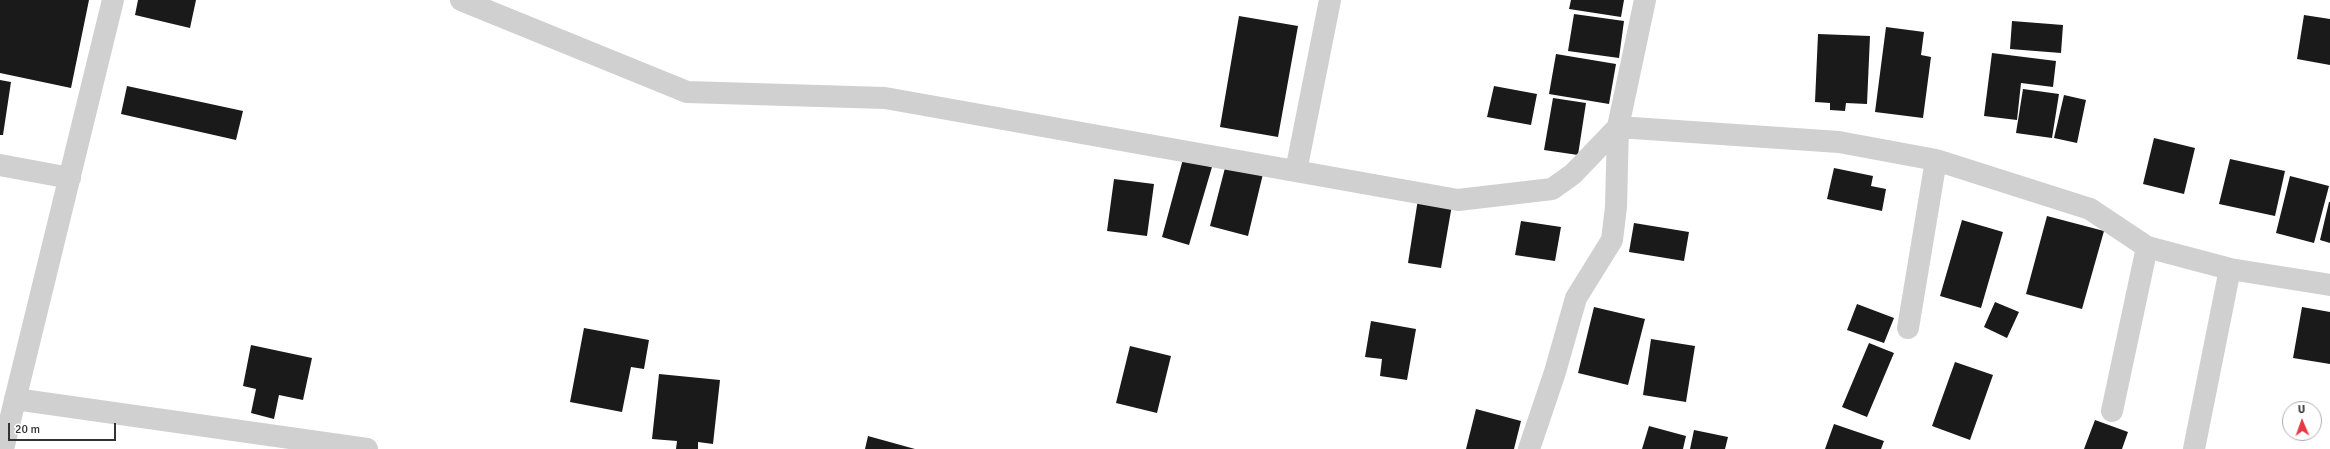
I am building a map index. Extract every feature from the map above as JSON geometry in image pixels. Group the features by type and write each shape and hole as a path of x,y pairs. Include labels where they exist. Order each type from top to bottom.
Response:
{"street":[{"path":"3,449 112,0"},
{"path":"461,0 687,92 885,98 1458,200 1552,189 1568,178 1618,127 1839,142 1936,160 2090,209 2147,248 2230,269 2330,285"},
{"path":"1296,171 1330,0"},
{"path":"1530,449 1556,372 1576,298 1612,240 1616,207 1618,127 1645,0"},
{"path":"1908,328 1936,160"},
{"path":"0,164 70,178"},
{"path":"2112,411 2147,248"},
{"path":"2194,449 2230,269"},
{"path":"15,399 367,449"}],"building":[{"path":"0,0 89,0 71,88 0,73"},
{"path":"138,0 196,0 190,28 135,15"},
{"path":"1571,0 1624,0 1621,17 1569,9"},
{"path":"1574,14 1624,21 1619,58 1568,51"},
{"path":"2304,15 2330,19 2330,65 2297,59"},
{"path":"1239,16 1298,26 1278,137 1220,127"},
{"path":"2012,21 2063,25 2061,53 2010,49"},
{"path":"1886,27 1924,32 1921,55 1931,57 1923,118 1875,112"},
{"path":"1818,34 1870,36 1867,104 1846,103 1845,111 1830,110 1830,103 1815,102"},
{"path":"1992,53 2056,61 2053,87 2021,83 2017,120 1984,116"},
{"path":"1556,54 1616,64 1609,104 1549,94"},
{"path":"0,80 11,82 3,135 0,135"},
{"path":"127,86 243,111 236,140 121,114"},
{"path":"1494,86 1537,94 1531,125 1487,117"},
{"path":"2023,89 2059,94 2052,138 2016,133"},
{"path":"2064,95 2086,100 2077,143 2054,138"},
{"path":"1553,98 1586,103 1578,155 1544,150"},
{"path":"2154,138 2195,148 2184,194 2143,184"},
{"path":"1183,159 1212,167 1189,245 1162,237"},
{"path":"2230,159 2285,171 2275,216 2219,204"},
{"path":"1226,164 1263,174 1248,236 1210,226"},
{"path":"1834,168 1873,176 1871,186 1886,189 1882,211 1827,199"},
{"path":"2290,176 2329,186 2314,243 2276,233"},
{"path":"1114,179 1154,184 1147,236 1107,231"},
{"path":"1418,199 1452,205 1441,268 1408,263"},
{"path":"2330,202 2330,243 2320,240"},
{"path":"2047,216 2104,231 2082,309 2026,294"},
{"path":"1962,220 2003,232 1981,308 1940,296"},
{"path":"1521,221 1561,227 1555,261 1515,255"},
{"path":"1634,223 1689,232 1684,261 1629,252"},
{"path":"1995,302 2019,312 2007,338 1984,327"},
{"path":"1857,304 1894,318 1884,343 1847,330"},
{"path":"1594,307 1645,319 1628,385 1578,373"},
{"path":"2302,307 2330,312 2330,364 2293,358"},
{"path":"1371,321 1416,329 1407,380 1380,376 1382,359 1365,357"},
{"path":"584,328 649,340 644,369 631,367 622,412 570,402"},
{"path":"1651,339 1695,346 1686,402 1643,395"},
{"path":"1869,343 1894,353 1867,417 1842,407"},
{"path":"251,345 312,358 303,400 279,395 274,419 251,413 256,389 243,386"},
{"path":"1130,346 1171,356 1157,413 1116,403"},
{"path":"1955,362 1993,375 1970,440 1932,426"},
{"path":"659,374 720,380 713,444 698,442 698,449 676,449 677,441 652,439"},
{"path":"1476,409 1521,421 1514,449 1466,449"},
{"path":"2095,420 2128,432 2122,449 2084,449"},
{"path":"1834,424 1884,441 1881,449 1825,449"},
{"path":"1649,426 1686,436 1683,449 1642,449"},
{"path":"1694,430 1728,437 1725,449 1690,449"},
{"path":"868,436 915,449 865,449"}]}
